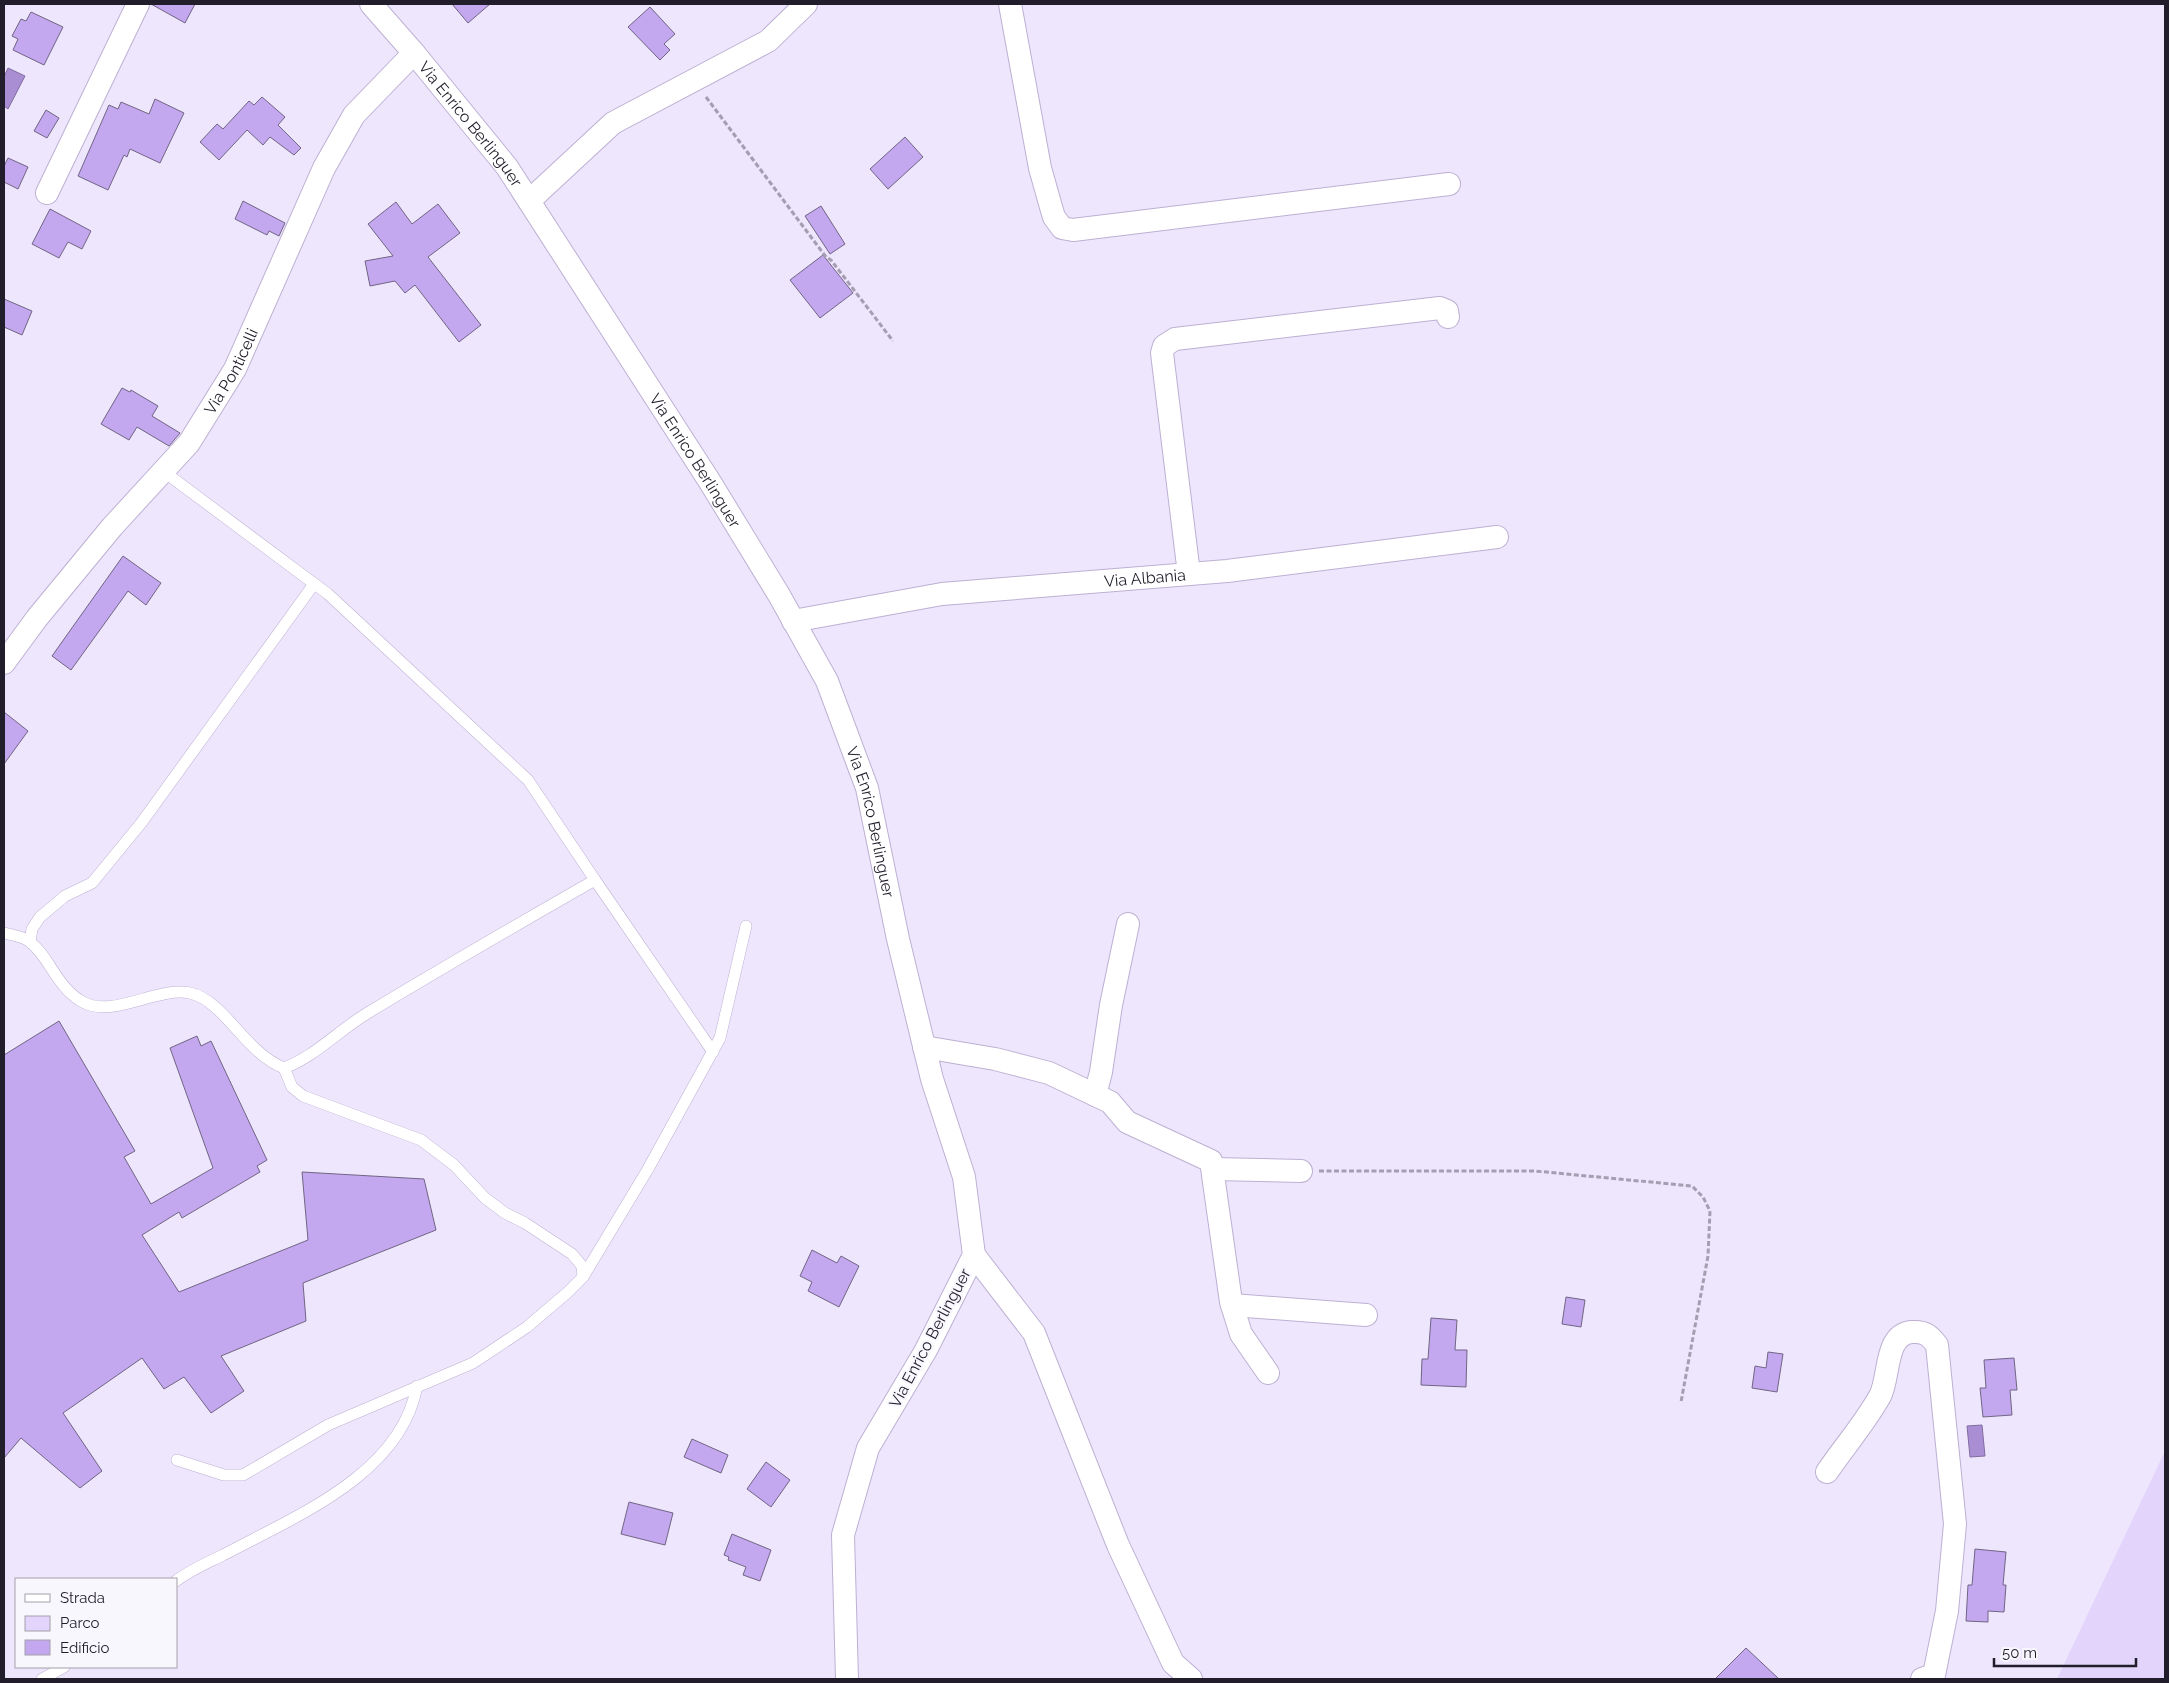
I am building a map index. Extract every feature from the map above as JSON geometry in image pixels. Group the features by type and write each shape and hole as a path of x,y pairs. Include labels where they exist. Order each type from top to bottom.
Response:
{"street":[{"path":"47,193 138,4"},
{"name":"Via Enrico Berlinguer","path":"371,4 414,53 507,167 710,482 827,681 867,788 898,939 932,1080 964,1178 974,1255 926,1350 868,1448 843,1535 847,1679"},
{"path":"529,201 613,122 768,41 806,4"},
{"path":"1010,4 1040,168 1054,217 1062,228 1073,230 1449,184"},
{"name":"Via Ponticelli","path":"4,663 37,618 112,527 190,442 236,369 324,168 354,115 414,53"},
{"path":"1190,574 1162,353 1164,346 1176,339 1440,308 1447,311 1448,317"},
{"name":"Via Albania","path":"793,621 942,594 1227,572 1497,537"},
{"path":"1095,1095 1101,1072 1111,1004 1128,924"},
{"path":"924,1047 995,1059 1049,1073 1110,1102 1127,1122 1211,1161 1232,1306 1241,1334 1268,1373"},
{"path":"1213,1170 1301,1171"},
{"path":"974,1255 1034,1333 1118,1545 1174,1663 1191,1679"},
{"path":"1232,1306 1366,1316"},
{"path":"1827,1472 1881,1395 1887,1363 1899,1339 1906,1332 1918,1331 1929,1335 1937,1345 1955,1524 1948,1611 1934,1675 1922,1679"}],"lane":[{"path":"163,471 314,584 528,780 713,1052"},
{"path":"30,942 34,924 40,917 65,896 92,884 136,829 314,584"},
{"path":"284,1068 302,1059 351,1023 471,950 595,880"},
{"path":"177,1460 224,1475 243,1474 328,1426 473,1363 520,1332 568,1292 583,1277 648,1169 720,1038 746,926"},
{"path":"4,933 30,942 63,987 82,1002 96,1007 143,1000 172,992 189,993 207,1000 217,1008 251,1047 264,1058 284,1068 292,1086 302,1096 421,1140 454,1165 485,1198 498,1208 572,1254 582,1266 583,1277"},
{"path":"178,1580 330,1498 373,1463 395,1437 413,1406 417,1386"},
{"path":"42,1679 62,1668"}],"path":[{"path":"693,81 892,341"},
{"path":"1301,1171 1535,1170 1692,1186 1703,1197 1710,1211 1708,1256 1681,1402"}],"green space":[{"path":"2165,1451 2165,1679 2057,1679"}],"shaded area":[{"path":"8,68 25,76 8,109 4,106 4,77"},
{"path":"1982,1425 1985,1456 1970,1457 1967,1426"}],"building":[{"path":"151,4 195,4 185,23"},
{"path":"452,4 490,4 468,23"},
{"path":"650,7 675,34 664,44 670,50 660,60 628,27"},
{"path":"31,12 63,27 44,65 13,50 18,39 12,36 21,19 26,21"},
{"path":"262,97 285,117 278,125 301,148 294,155 270,137 263,145 247,130 219,160 200,142 217,124 223,129 249,101 254,105"},
{"path":"155,99 184,113 160,163 130,149 127,157 124,155 108,190 78,176 109,105 118,109 121,102 149,114"},
{"path":"46,110 59,118 47,138 34,131"},
{"path":"905,137 923,157 888,189 870,169"},
{"path":"8,158 28,167 18,189 4,182 4,166"},
{"path":"243,201 285,223 279,236 269,231 267,235 235,219"},
{"path":"396,202 412,224 438,204 460,233 428,257 481,325 459,342 415,285 405,293 395,281 370,286 365,261 393,256 368,224"},
{"path":"821,206 845,244 830,254 805,216"},
{"path":"50,209 91,231 82,249 68,242 59,258 32,244"},
{"path":"823,255 853,293 820,318 790,280"},
{"path":"4,299 32,311 22,335 4,327"},
{"path":"122,388 130,392 131,390 158,406 152,416 180,433 169,446 137,427 129,440 101,424"},
{"path":"123,556 161,583 146,605 128,591 71,670 52,656"},
{"path":"4,712 28,731 4,764"},
{"path":"59,1021 135,1151 124,1157 151,1204 213,1168 170,1048 197,1036 201,1046 211,1041 267,1160 257,1166 260,1172 182,1218 179,1212 142,1235 179,1292 308,1240 302,1172 424,1179 436,1230 303,1283 306,1321 221,1356 244,1391 211,1413 184,1377 164,1389 142,1358 63,1413 102,1471 80,1488 21,1438 4,1458 4,1055"},
{"path":"812,1250 837,1263 841,1256 859,1266 839,1307 808,1291 812,1282 800,1276"},
{"path":"1566,1297 1585,1300 1581,1327 1562,1324"},
{"path":"1431,1318 1457,1320 1455,1350 1467,1350 1466,1387 1421,1385 1422,1359 1428,1359"},
{"path":"1768,1352 1783,1354 1777,1392 1752,1388 1755,1366 1766,1368"},
{"path":"2014,1358 2017,1390 2010,1390 2012,1415 1983,1417 1980,1388 1986,1388 1984,1360"},
{"path":"692,1439 728,1455 721,1473 684,1457"},
{"path":"766,1462 790,1480 771,1507 747,1489"},
{"path":"629,1502 673,1513 665,1545 621,1534"},
{"path":"732,1534 771,1550 760,1581 743,1575 746,1567 728,1560 729,1557 724,1555"},
{"path":"1975,1549 2006,1552 2003,1585 2006,1585 2004,1612 1988,1611 1988,1622 1966,1621 1968,1585 1972,1585"},
{"path":"1746,1648 1779,1679 1715,1679"}]}
